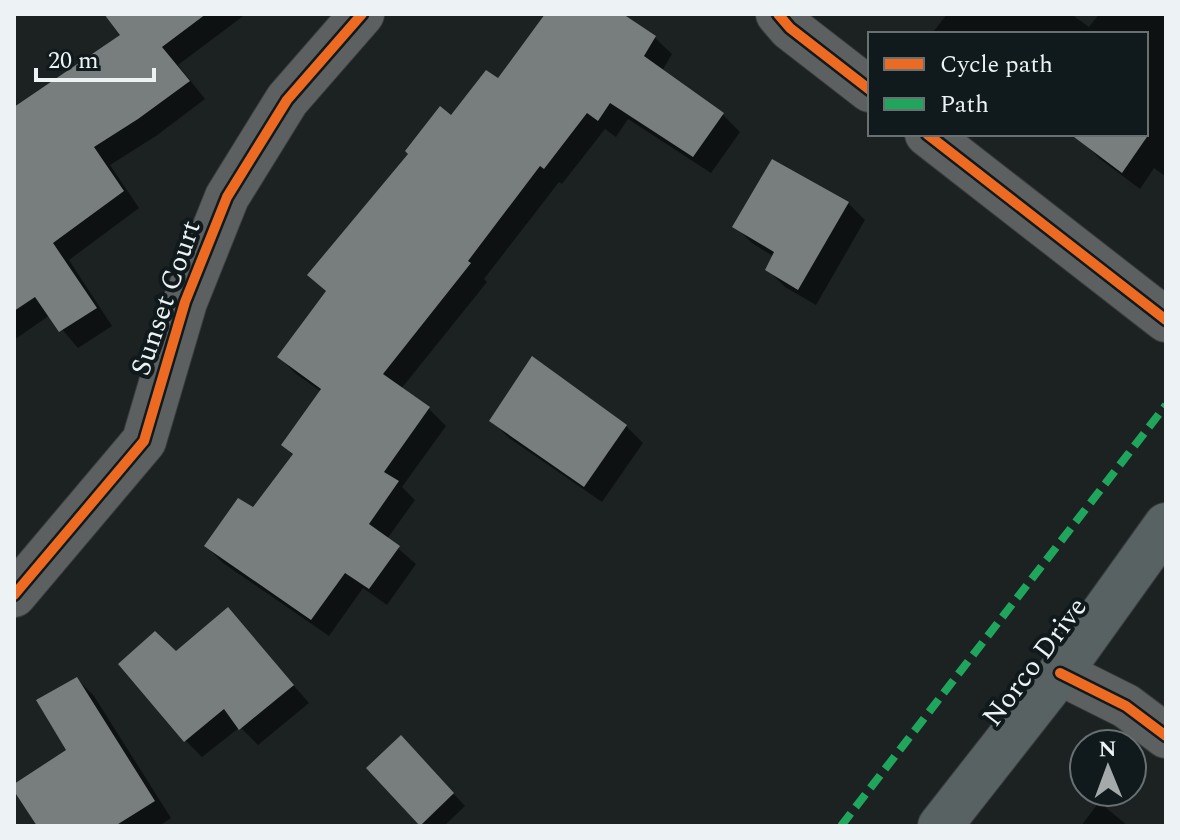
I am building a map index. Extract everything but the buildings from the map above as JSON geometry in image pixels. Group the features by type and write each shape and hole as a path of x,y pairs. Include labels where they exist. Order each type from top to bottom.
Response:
{"main road":[{"name":"Norco Drive","path":"940,826 1060,673 1166,525"}],"street":[{"name":"Sunset Court","path":"14,595 144,441 185,302 227,197 287,100 362,14"},
{"path":"778,14 790,28 868,88"},
{"path":"930,136 1166,320"},
{"path":"1060,673 1126,706 1166,736"}],"marked path":[{"path":"841,826 1166,405"}],"cycle path":[{"path":"14,595 144,441 185,302 227,197 287,100 362,14"},
{"path":"778,14 790,28 868,88"},
{"path":"930,136 1166,320"},
{"path":"1060,673 1126,706 1166,736"}]}
